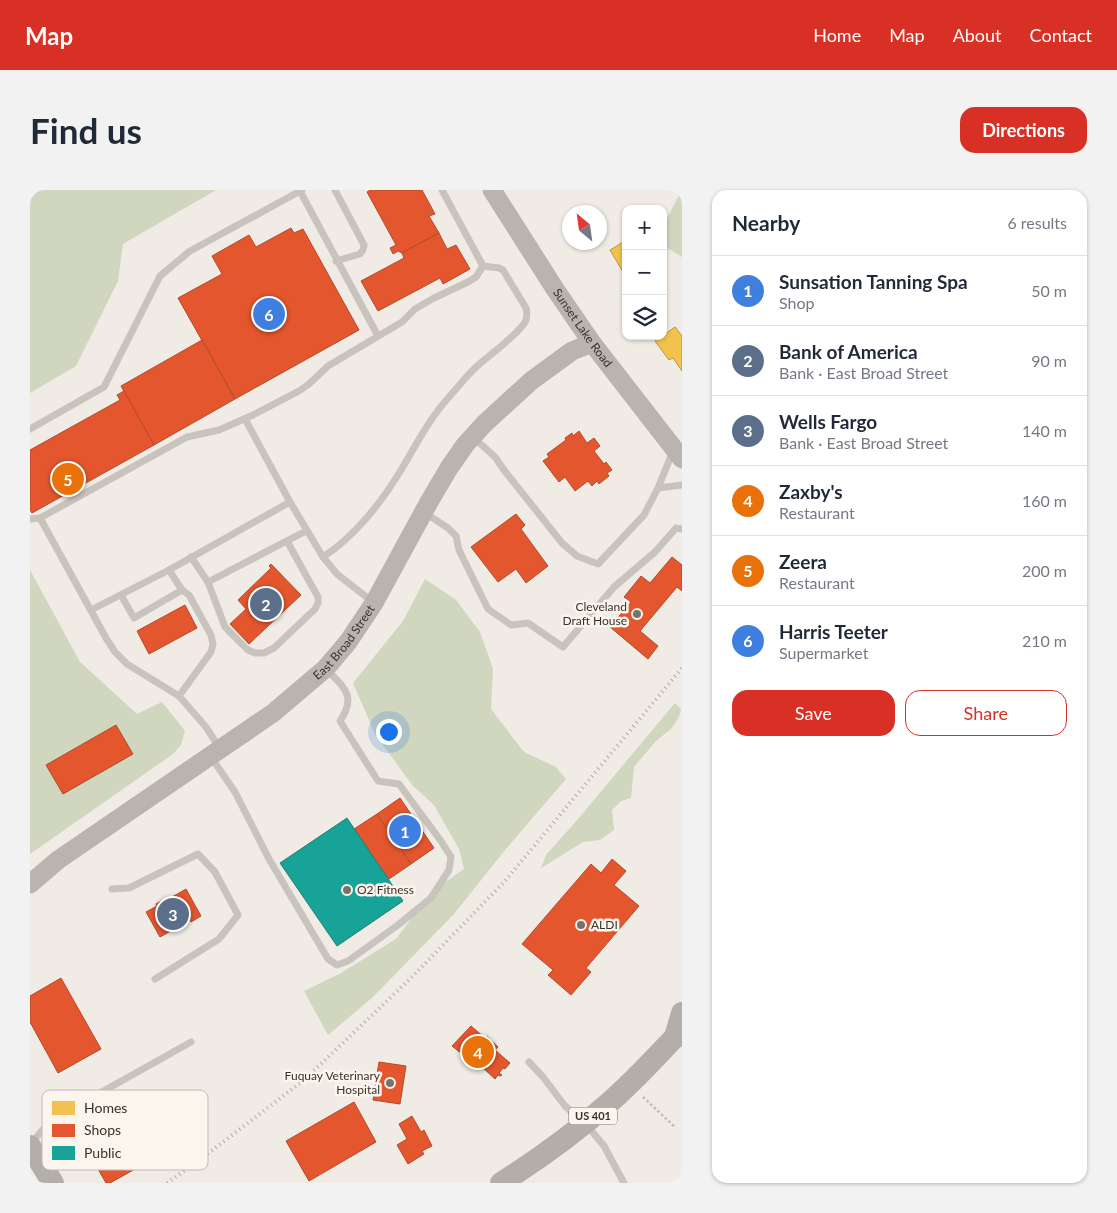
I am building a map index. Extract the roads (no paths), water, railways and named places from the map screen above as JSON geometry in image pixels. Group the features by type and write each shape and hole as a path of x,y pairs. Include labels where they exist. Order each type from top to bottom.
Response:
{"highway":[{"name":"US 401","path":"501,1183 539,1158 610,1102 679,1036 682,1013"},
{"path":"32,1150 42,1166"},
{"path":"45,1170 53,1183"}],"main road":[{"name":"Sunset Lake Road","path":"492,190 592,343 682,459"},
{"name":"East Broad Street","path":"30,884 66,855 273,713 326,668 348,642 374,603 449,468 472,437 531,381 572,351 592,343"}],"lane":[{"path":"335,190 364,245 360,254 336,261"},
{"path":"442,190 483,266"},
{"path":"30,429 104,386 160,276 190,251 301,191 336,261 378,336"},
{"path":"30,519 40,518 187,437 219,430 245,419 309,384 328,366 402,322 415,309 476,277 483,266"},
{"path":"323,558 349,536 375,507 400,472 423,432 447,399 474,369 502,345 526,320 526,308 506,274 499,268 483,266"},
{"path":"245,419 323,558 337,574 374,603"},
{"path":"472,437 495,456 562,543 577,556 598,564 644,515 671,456 668,442"},
{"path":"658,488 682,485"},
{"path":"91,610 169,570 290,502"},
{"path":"424,513 448,528 456,536 459,550 488,609 512,625 528,623 563,647 614,587 656,552 676,528 682,529"},
{"path":"40,518 115,652 127,664 179,696 206,727 216,753 269,859 328,959 337,965 348,961 398,925 431,898 449,870 451,857 399,784 378,781 340,721 345,712 348,700 347,694 344,687 326,668"},
{"path":"208,582 306,530"},
{"path":"192,557 208,582 225,627 248,650 255,653 264,652 274,648 315,609 318,603 318,597 287,540"},
{"path":"169,570 182,590 188,595 211,635 213,644 211,652 179,696"},
{"path":"121,595 134,618 182,590"},
{"path":"112,889 129,888 198,854 215,872 238,915 219,939 155,979"},
{"path":"104,1090 190,1042"},
{"path":"529,1062 565,1106 585,1123 604,1146 624,1183"},
{"path":"32,1150 35,1139 42,1131"}],"railway":[{"path":"208,1153 304,1080 411,978 505,881 682,668"},
{"path":"167,1183 185,1170"}],"place":[{"name":"Harris Teeter","path":"269,314"},
{"name":"Zeera","path":"68,479"},
{"name":"Bank of America","path":"266,604"},
{"name":"Cleveland Draft House","path":"637,614"},
{"name":"Sunsation Tanning Spa","path":"405,831"},
{"name":"O2 Fitness","path":"347,890"},
{"name":"Wells Fargo","path":"173,914"},
{"name":"ALDI","path":"581,925"},
{"name":"Zaxby's","path":"478,1052"},
{"name":"Fuquay Veterinary Hospital","path":"390,1083"}]}
